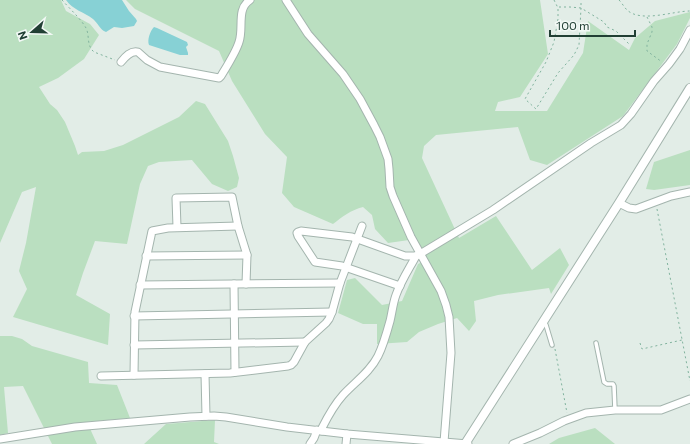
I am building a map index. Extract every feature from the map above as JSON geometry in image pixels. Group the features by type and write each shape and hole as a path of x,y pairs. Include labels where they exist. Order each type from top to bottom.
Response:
{"street":[{"path":"121,62 131,53 136,51 160,68 219,78 239,41 243,8 250,0"},
{"path":"286,0 308,34 343,74 360,99 374,125 388,159 390,187 393,196 418,255 441,292 446,305 449,317 451,353 444,442"},
{"path":"400,286 346,267 315,262 301,242 297,233 301,231 352,237 405,256 418,255 493,210 591,143 621,125 631,114 654,81 668,66 680,49 690,30"},
{"path":"465,444 619,203 690,88"},
{"path":"619,203 629,208 636,209 671,196 690,192"},
{"path":"177,227 176,198 232,197 238,226 247,255 246,284"},
{"path":"134,375 134,316 152,231 177,227 238,226"},
{"path":"101,376 205,374 292,365 306,342 326,323 332,312 340,283 362,226"},
{"path":"146,256 247,255"},
{"path":"310,444 342,396 368,372 373,364 390,323 394,301 400,286 418,255"},
{"path":"140,285 340,283"},
{"path":"234,284 235,372"},
{"path":"134,316 332,312"},
{"path":"134,345 306,342"},
{"path":"205,374 206,416"},
{"path":"513,444 586,413 615,410 662,410 690,399"},
{"path":"0,439 75,427 206,416 226,417 287,427 407,441 468,444"},
{"path":"346,444 347,434"}],"lane":[{"path":"543,321 546,325 552,345"},
{"path":"596,343 604,382 614,386 615,410"}],"path":[{"path":"62,0 85,26 88,32 88,43 91,50 121,62"},
{"path":"554,0 558,8 558,19 554,42 546,62 525,99 536,109 558,73 574,55 579,45 582,0"},
{"path":"619,0 627,10 644,16 690,11"},
{"path":"558,8 581,8 604,22 607,27 616,31 629,44"},
{"path":"646,16 652,27 652,32 647,44 648,51 668,66"},
{"path":"656,202 690,381"},
{"path":"640,343 642,349 682,340"},
{"path":"552,345 555,348 569,419"}],"green space":[{"path":"0,0 61,0 66,11 90,24 99,35 84,59 58,78 39,87 50,104 57,110 65,122 78,155 82,152 104,151 123,145 179,117 196,101 205,104 228,141 233,156 239,178 237,187 228,191 212,184 192,160 159,162 148,166 140,184 127,244 95,241 76,295 110,314 108,345 13,317 27,289 19,271 26,243 36,187 22,192 0,243"},
{"path":"126,0 540,0 548,54 520,97 498,102 495,111 547,111 583,53 588,21 629,50 635,38 655,21 690,12 690,18 677,44 623,116 547,165 530,160 518,127 436,135 424,146 422,158 459,238 496,216 532,270 560,248 569,265 551,294 549,288 498,295 474,301 476,321 469,331 457,318 419,332 407,342 377,344 377,324 363,324 338,313 347,280 355,278 382,305 402,301 418,264 428,259 416,239 388,243 375,229 372,215 363,207 343,216 333,224 294,207 282,193 287,157 265,134 232,81 219,51 135,9"},
{"path":"690,150 690,185 654,190 646,189 654,162"},
{"path":"0,336 12,336 22,339 32,346 88,362 89,383 117,385 130,418 87,422 97,444 52,444 23,386 4,387 8,433 0,435"},
{"path":"215,420 214,442 219,444 144,444 166,424"},
{"path":"595,428 615,444 549,444 559,438"}],"water":[{"path":"66,0 122,0 137,21 134,26 122,28 114,27 106,32 102,30 93,19 75,9"},
{"path":"154,27 187,42 188,45 186,47 188,55 180,55 149,45 149,36"}]}
